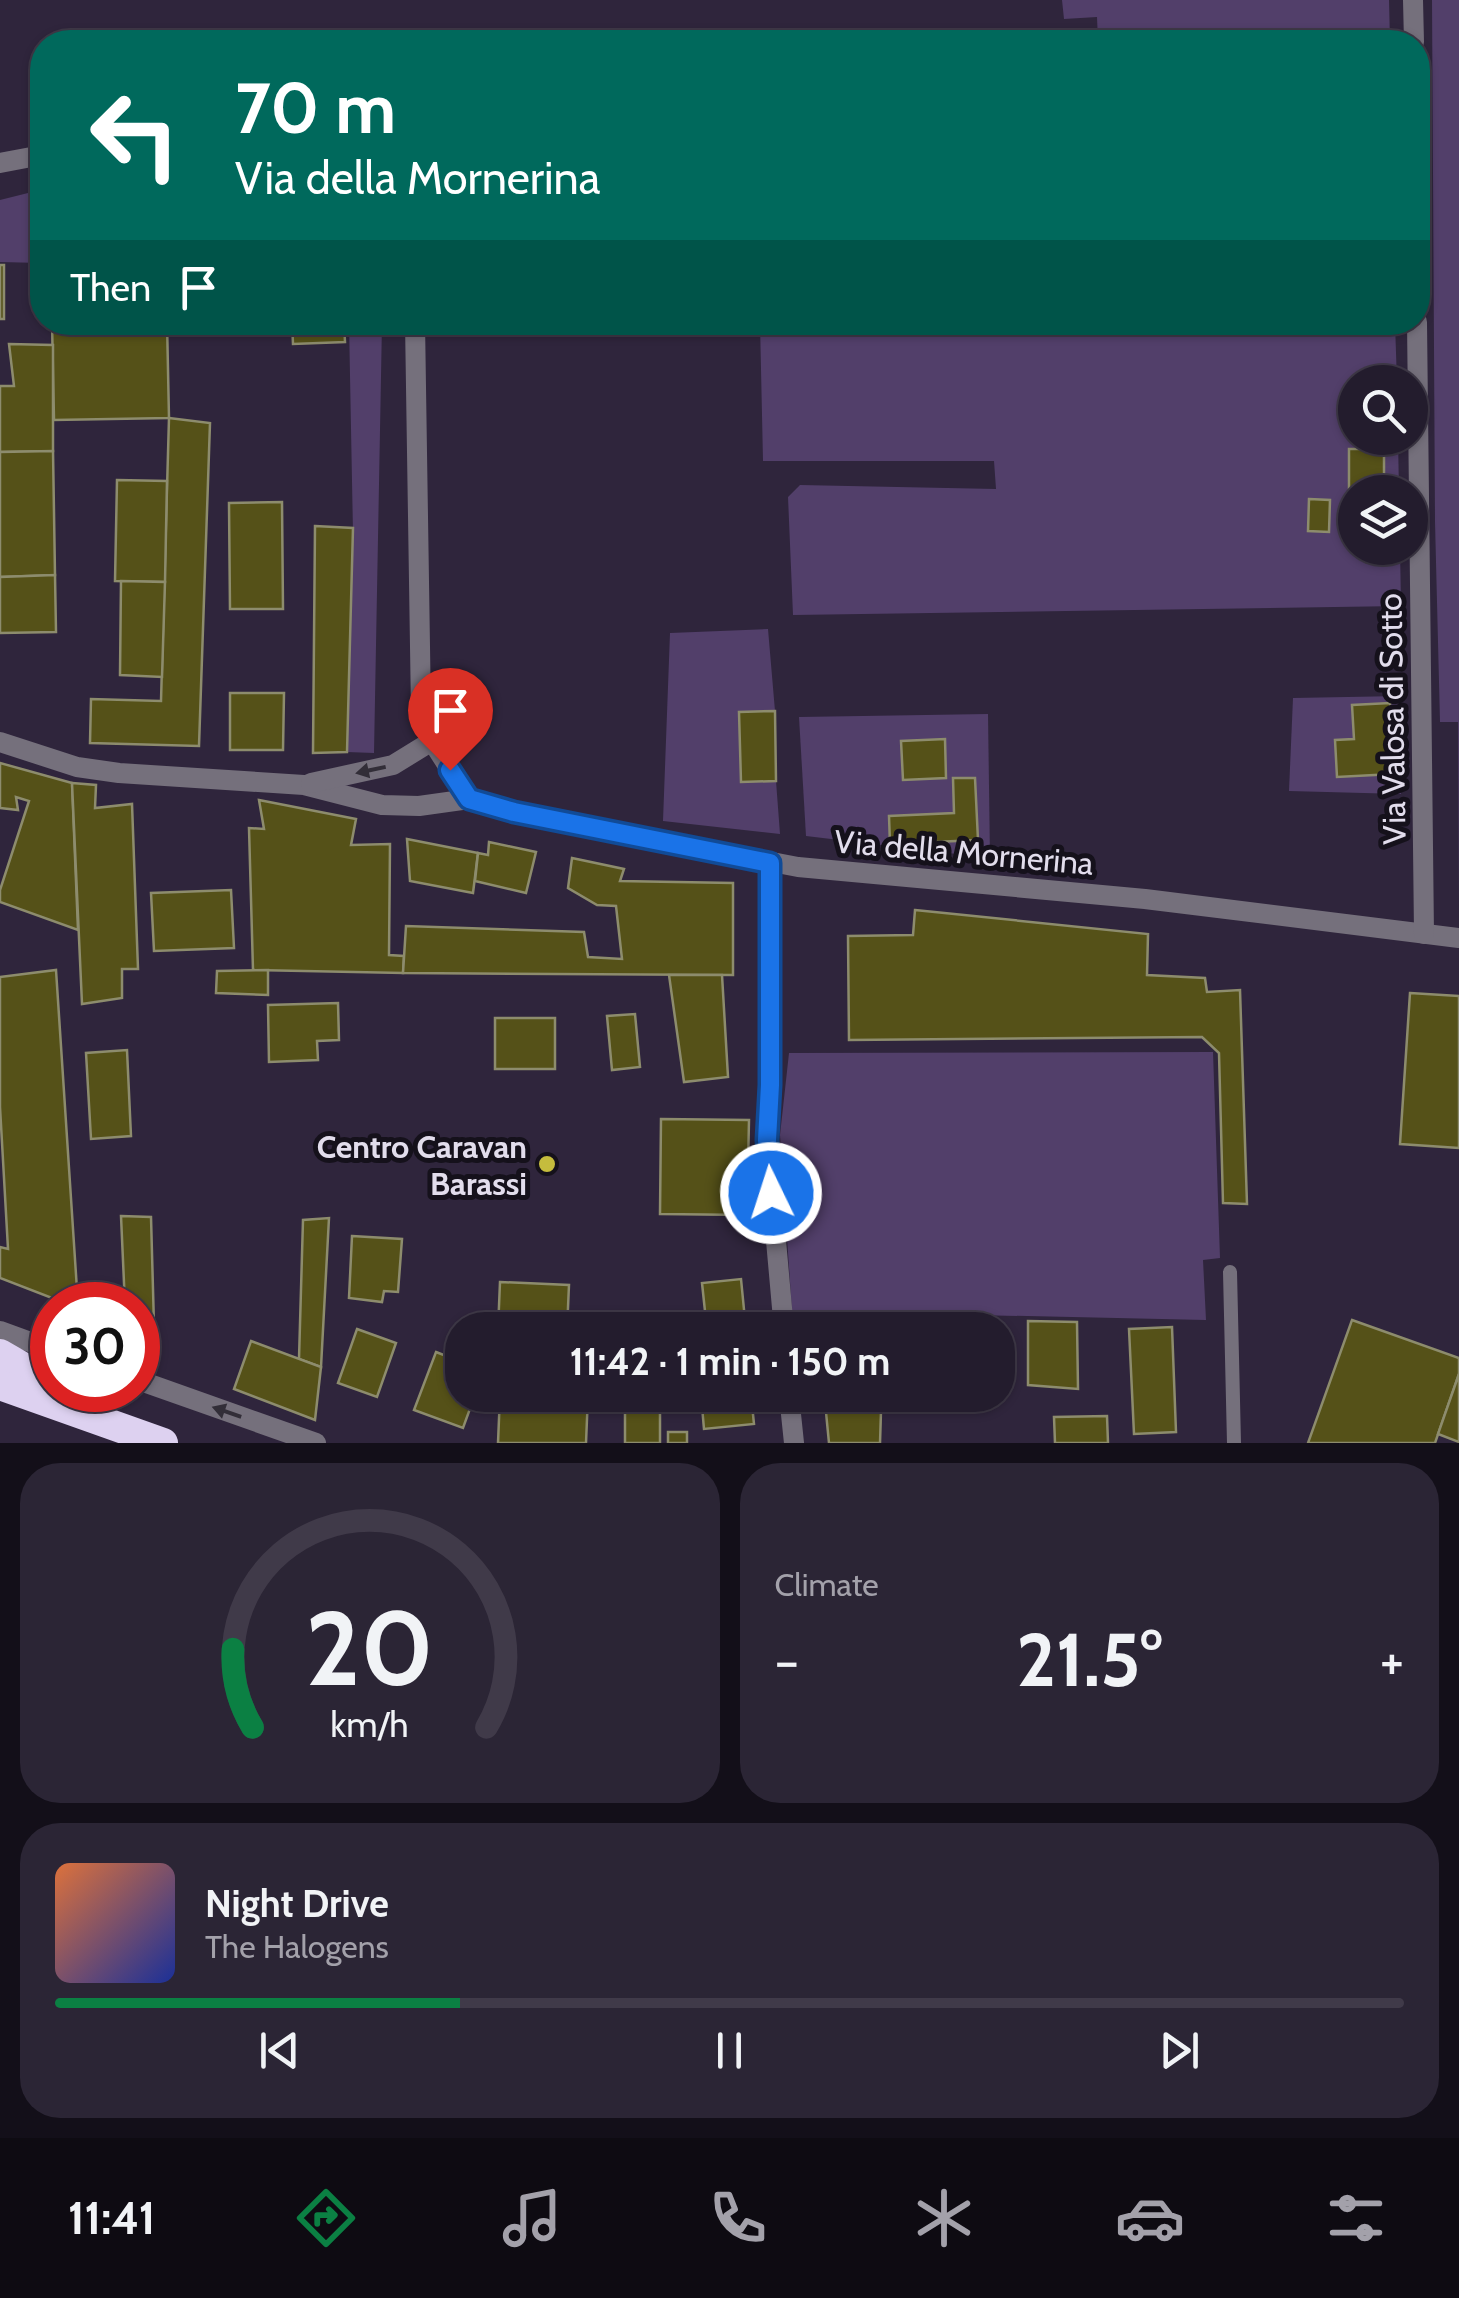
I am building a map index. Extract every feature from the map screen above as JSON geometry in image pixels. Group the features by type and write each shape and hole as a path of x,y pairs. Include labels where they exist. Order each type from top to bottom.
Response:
{"highway":[{"path":"0,1354 30,1371"},
{"path":"0,1385 153,1439"},
{"path":"103,1412 153,1439"}],"street":[{"path":"1413,0 1414,30"},
{"path":"0,163 30,157"},
{"path":"415,335 421,711 432,741 469,799"},
{"name":"Via Valosa di Sotto","path":"1417,335 1424,934"},
{"name":"Via della Mornerina","path":"304,785 394,765 432,741"},
{"name":"Via della Mornerina","path":"0,742 77,767 304,785 382,805 418,806 469,799 514,812 770,863 1145,898 1459,938"},
{"path":"770,863 768,1159 782,1312"},
{"path":"0,1331 30,1342"},
{"path":"160,1388 316,1443"},
{"path":"791,1412 794,1443"}],"lane":[{"path":"1230,1272 1234,1443"}],"shaded area":[{"path":"1062,0 1389,0 1390,30 1098,30 1097,17 1064,19"},
{"path":"1432,0 1459,0 1459,906 1458,722 1440,722"},
{"path":"30,192 30,263 0,262 0,200"},
{"path":"349,335 382,335 374,753 347,752 353,533"},
{"path":"760,335 1395,335 1396,365 1338,365 1338,455 1398,455 1399,475 1338,475 1338,565 1400,565 1401,606 793,615 788,497 800,485 996,489 994,461 763,461"},
{"path":"768,629 775,711 739,712 741,781 776,781 780,834 663,821 670,633"},
{"path":"1401,696 1401,794 1289,791 1293,698"},
{"path":"988,714 990,858 806,836 799,717"},
{"path":"1213,1052 1220,1258 1203,1260 1206,1320 1015,1316 1015,1312 792,1311 780,1135 789,1053"}],"building":[{"path":"0,265 4,265 4,319 0,319"},
{"path":"52,335 167,335 169,418 54,420"},
{"path":"293,335 345,335 345,342 293,344"},
{"path":"9,344 53,345 53,451 0,452 0,386 14,386"},
{"path":"169,418 210,423 199,746 90,743 91,699 161,701"},
{"path":"53,451 55,575 0,577 0,452"},
{"path":"1349,455 1384,455 1384,475 1349,475"},
{"path":"117,480 167,481 165,582 115,581"},
{"path":"1309,499 1330,500 1329,532 1308,531"},
{"path":"282,502 283,609 230,609 229,503"},
{"path":"315,526 353,528 347,752 313,753"},
{"path":"55,575 56,632 0,633 0,577"},
{"path":"121,581 165,582 162,677 120,675"},
{"path":"230,693 284,693 283,750 230,750"},
{"path":"1390,703 1393,774 1337,777 1335,740 1354,739 1352,705"},
{"path":"775,711 776,781 741,782 739,712"},
{"path":"945,739 946,778 903,780 901,741"},
{"path":"0,763 72,783 78,930 0,902 0,890 29,801 16,797 18,810 0,808"},
{"path":"953,778 975,778 978,840 890,844 889,816 954,813"},
{"path":"72,783 96,785 95,808 132,804 138,969 122,969 122,998 82,1004"},
{"path":"259,800 356,819 351,845 390,844 389,955 404,956 403,973 253,970 249,828 264,829"},
{"path":"407,839 478,853 473,893 410,881"},
{"path":"489,842 536,852 526,893 475,881 478,853 488,855"},
{"path":"572,858 624,869 620,881 733,883 733,975 403,973 406,926 584,932 588,957 622,959 616,906 597,905 568,888"},
{"path":"231,890 234,948 154,951 151,893"},
{"path":"915,910 1148,934 1147,975 1205,978 1207,992 1240,990 1247,1204 1223,1203 1219,1053 1202,1037 849,1040 848,936 913,935"},
{"path":"56,970 76,1282 30,1282 30,1290 0,1278 0,1247 8,1249 0,1107 0,977"},
{"path":"268,970 268,995 216,993 217,971"},
{"path":"669,975 722,975 728,1077 684,1082"},
{"path":"1410,993 1459,996 1459,1148 1400,1144"},
{"path":"338,1003 339,1040 317,1041 318,1060 269,1062 268,1005"},
{"path":"635,1014 640,1067 612,1070 607,1016"},
{"path":"495,1018 555,1018 555,1069 495,1069"},
{"path":"127,1050 131,1136 91,1139 86,1053"},
{"path":"661,1119 749,1120 747,1215 660,1214"},
{"path":"121,1216 151,1217 153,1282 124,1282"},
{"path":"329,1218 321,1367 299,1359 303,1220"},
{"path":"352,1236 402,1239 398,1292 384,1291 382,1302 349,1298"},
{"path":"741,1279 744,1312 705,1312 702,1283"},
{"path":"500,1282 569,1285 568,1312 499,1312"},
{"path":"1352,1320 1459,1358 1459,1374 1435,1443 1308,1443"},
{"path":"1028,1321 1077,1322 1078,1389 1028,1385"},
{"path":"1172,1327 1176,1432 1134,1434 1129,1329"},
{"path":"357,1329 396,1343 377,1397 338,1383"},
{"path":"251,1341 321,1367 315,1420 234,1389"},
{"path":"436,1352 445,1355 445,1412 469,1412 463,1428 414,1410"},
{"path":"1459,1374 1459,1442 1438,1434"},
{"path":"499,1412 587,1412 586,1443 498,1443"},
{"path":"625,1412 660,1412 660,1443 625,1443"},
{"path":"702,1412 753,1412 754,1424 704,1429"},
{"path":"826,1412 881,1412 880,1443 829,1443"},
{"path":"1107,1416 1108,1443 1055,1443 1054,1417"},
{"path":"668,1432 687,1432 687,1443 668,1443"}],"place":[{"name":"Centro Caravan Barassi","path":"547,1164"}],"route":[{"path":"450,770 469,799 514,812 770,863 767,1140 771,1193"}]}
